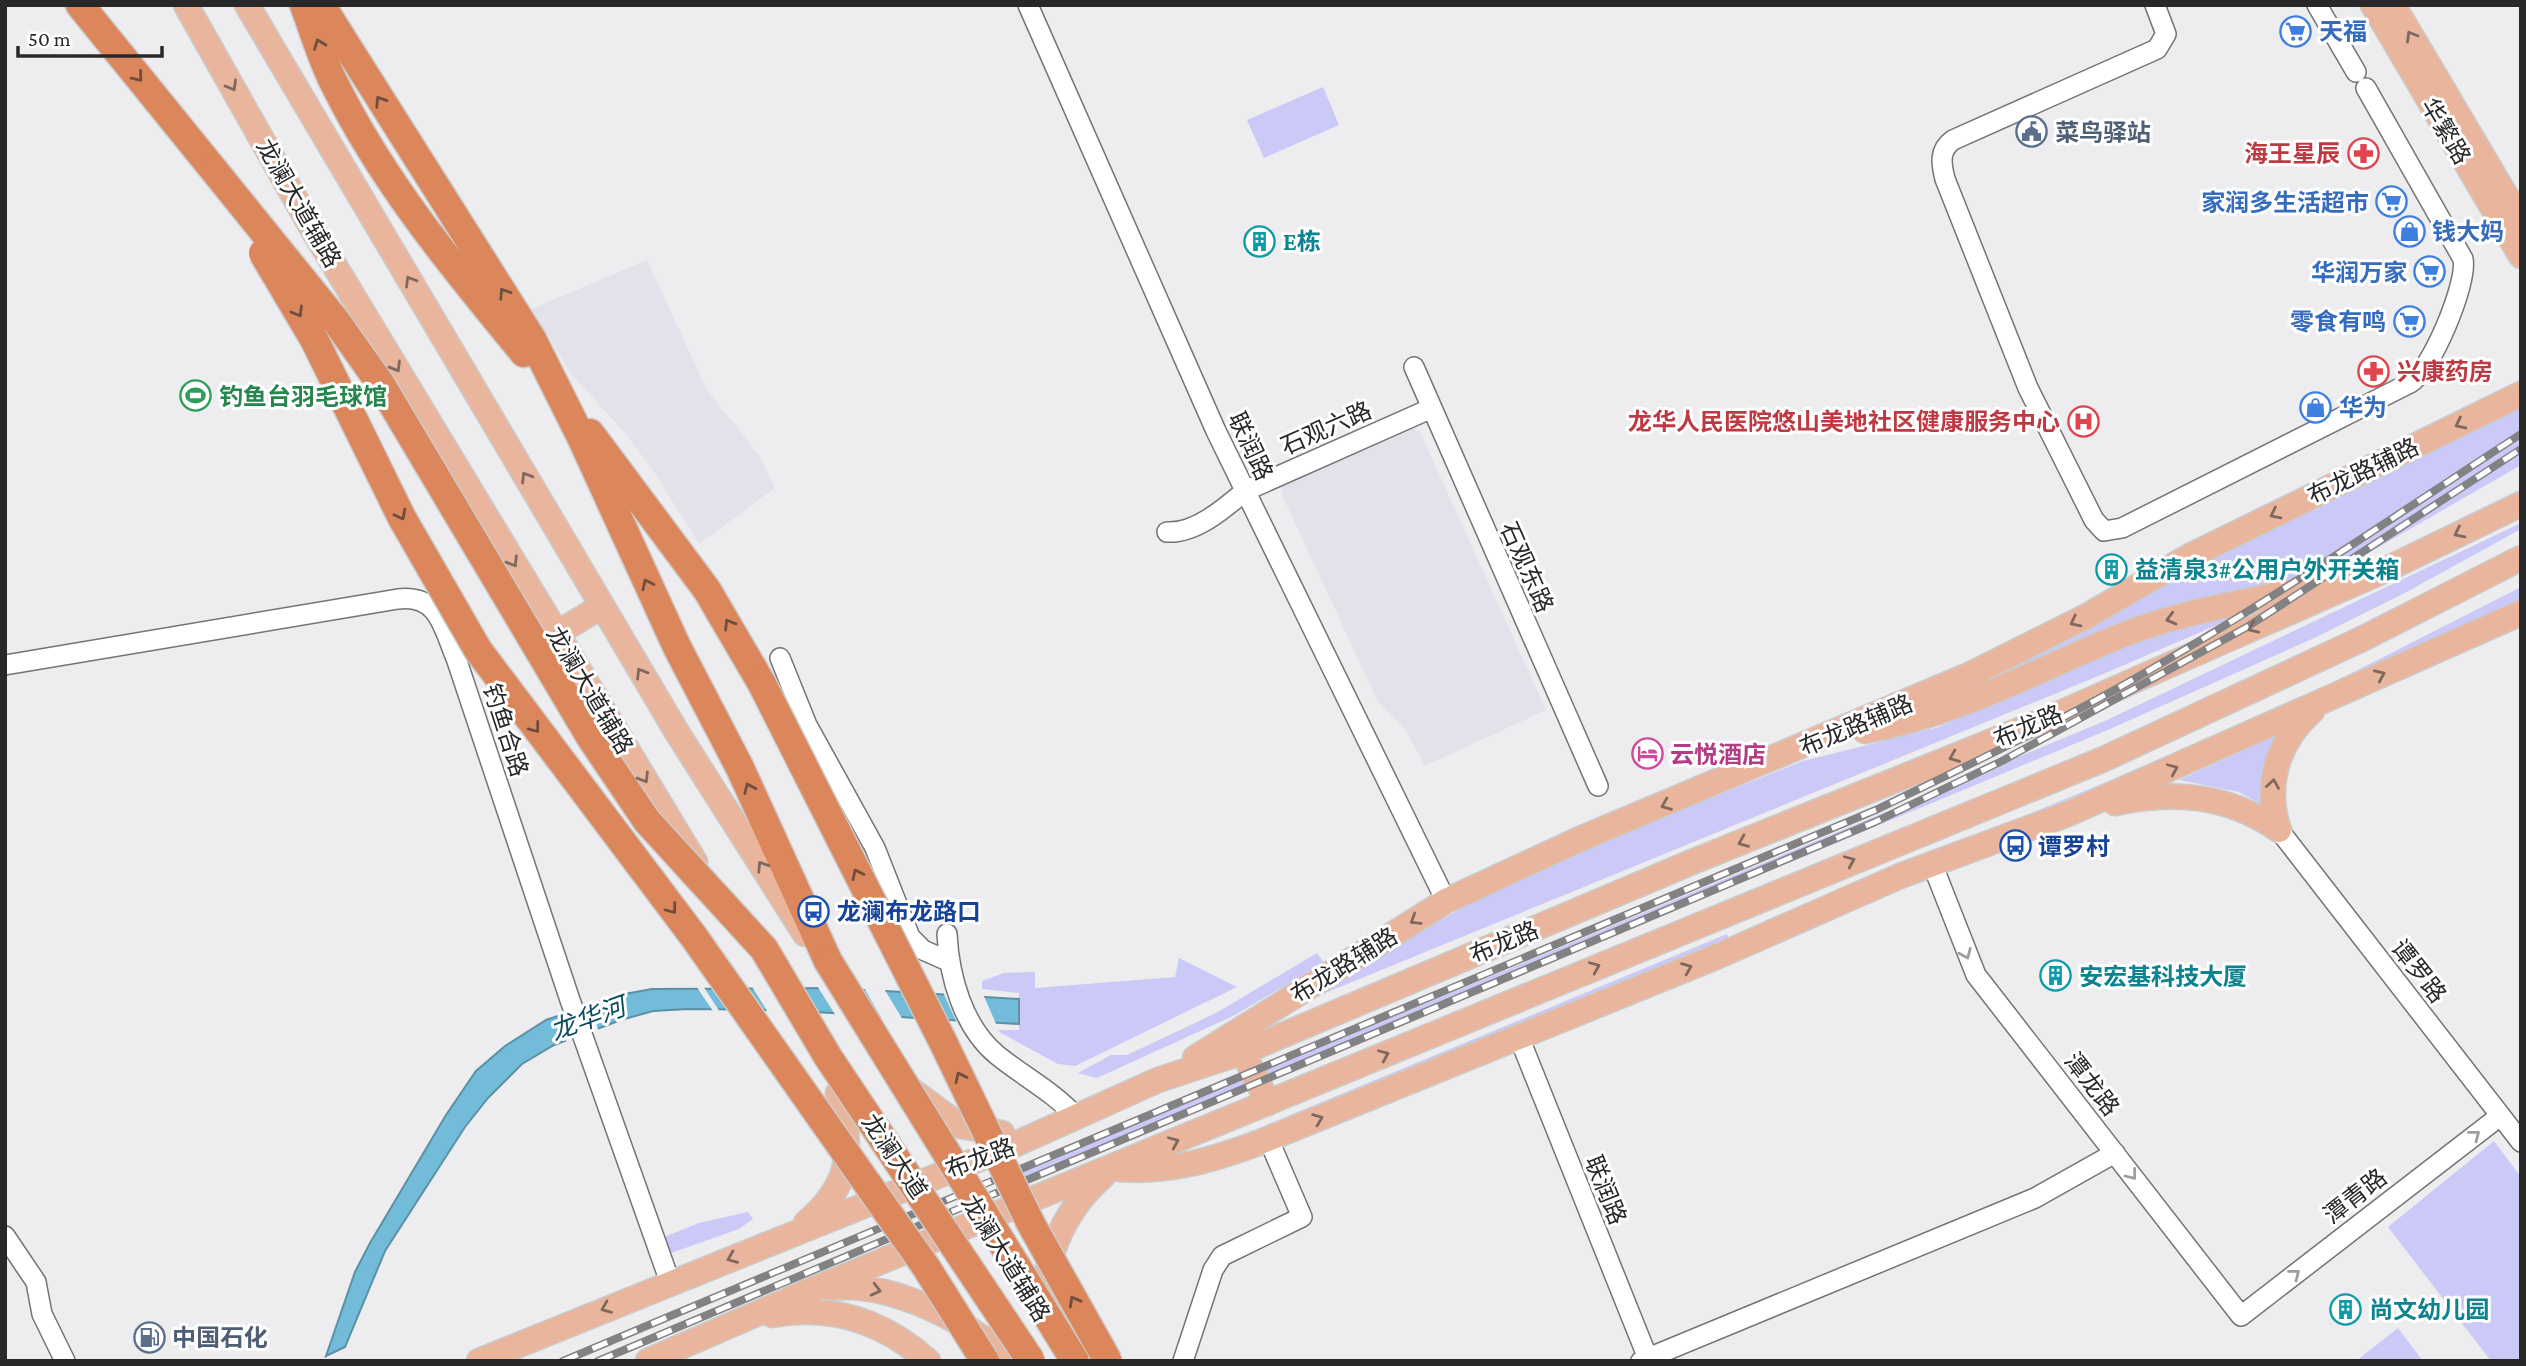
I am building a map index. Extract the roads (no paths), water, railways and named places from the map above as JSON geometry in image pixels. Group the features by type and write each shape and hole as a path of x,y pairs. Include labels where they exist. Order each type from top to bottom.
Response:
{"highway":[{"path":"80,5 214,169 314,339 402,518 478,650 694,937 926,1266 985,1361"},
{"path":"304,5 334,83 385,174 459,274 630,482 708,590 792,739 1031,1224 1108,1361"},
{"name":"龙澜大道","path":"321,5 538,350 677,647 740,768 826,963 1075,1361"},
{"name":"龙澜大道","path":"214,169 336,321 380,383 570,702 647,821 760,956 1031,1361"}],"main road":[{"name":"龙澜大道辅路","path":"186,5 313,230 556,634 760,956 822,1069 1017,1361"},
{"name":"龙澜大道辅路","path":"247,5 678,734 826,963 881,1059 984,1220 1069,1361"},
{"name":"华繁路","path":"2373,5 2521,256"},
{"name":"华繁路","path":"2393,5 2521,222"},
{"name":"布龙路辅路","path":"1158,1080 1446,901 1580,839 1828,737 1969,675 2087,616 2190,556 2521,394"},
{"name":"布龙路","path":"479,1361 1054,1128 1158,1080 1243,1052 1692,862 2042,721 2381,572 2521,503"},
{"path":"648,1361 809,1291 2104,759 2364,638 2521,558"},
{"path":"1828,737 1908,723 1946,711 2159,623 2381,572"},
{"path":"556,634 602,606"},
{"path":"1054,1336 1045,1300 1056,1242 1068,1216 1087,1190 1111,1168 1146,1171 1184,1167 1268,1139 1519,1037 1900,876 2070,813 2521,613"},
{"path":"2279,830 2272,810 2275,770 2295,727 2326,699"},
{"path":"2070,813 2133,799 2193,797 2238,806 2279,830"},
{"path":"1739,908 1938,864"},
{"path":"1243,1052 1268,1103"},
{"path":"881,1059 928,1105 960,1126 988,1132 1018,1133 1054,1128"},
{"path":"794,1233 825,1208 840,1187 847,1165 846,1123 838,1093"},
{"path":"809,1291 860,1286 909,1301 971,1331 1010,1361"},
{"path":"737,1322 782,1313 835,1313 883,1327 906,1341 928,1361"}],"street":[{"name":"联润路","path":"1028,5 1245,491 1446,901"},
{"path":"2155,5 2166,34 2157,49 1953,140 1942,152 1945,178 2028,388 2094,520 2104,531 2122,528 2416,380 2427,367 2464,276 2463,260 2317,5"},
{"name":"石观东路","path":"1414,367 1598,786"},
{"name":"石观六路","path":"1167,532 1177,532 1196,525 1220,512 1245,491 1433,408"},
{"name":"钓鱼合路","path":"5,664 398,598 421,599 430,604 459,666 570,1000 670,1283"},
{"path":"780,658 807,725 875,848 910,937 923,950 948,961"},
{"name":"谭罗路","path":"2279,830 2521,1142"},
{"name":"潭龙路","path":"1938,864 1976,975 2241,1316"},
{"path":"947,934 948,961 974,1029 995,1054 1063,1102 1077,1118"},
{"name":"联润路","path":"1519,1037 1646,1360"},
{"name":"潭青路","path":"2241,1316 2500,1115"},
{"path":"1183,1361 1213,1270 1222,1256 1302,1217 1268,1139"},
{"path":"1646,1360 2035,1198 2115,1153"},
{"path":"5,1236 36,1282 42,1314 65,1361"}],"water":[{"name":"龙华河","path":"836,988 1019,999 1019,1024 780,1010 688,1009 653,1011 554,1045 522,1064 488,1098 465,1127 385,1251 345,1347 326,1356 355,1272 370,1243 446,1115 476,1071 505,1046 546,1020 619,995 652,989"}],"railway":[{"path":"563,1361 1878,809 2071,713 2184,650 2329,560 2521,434"},
{"path":"598,1361 1875,822 2002,761 2247,627 2521,449"}],"place":[{"name":"天福","path":"2296,31"},
{"name":"菜鸟驿站","path":"2032,132"},
{"name":"海王星辰","path":"2363,153"},
{"name":"家润多生活超市","path":"2392,202"},
{"name":"钱大妈","path":"2409,231"},
{"name":"E栋","path":"1260,241"},
{"name":"华润万家","path":"2430,272"},
{"name":"零食有鸣","path":"2409,321"},
{"name":"兴康药房","path":"2374,371"},
{"name":"钓鱼台羽毛球馆","path":"196,396"},
{"name":"华为","path":"2316,407"},
{"name":"龙华人民医院悠山美地社区健康服务中心","path":"2083,421"},
{"name":"益清泉3#公用户外开关箱","path":"2112,569"},
{"name":"云悦酒店","path":"1647,754"},
{"name":"谭罗村","path":"2015,846"},
{"name":"龙澜布龙路口","path":"814,911"},
{"name":"安宏基科技大厦","path":"2056,976"},
{"name":"尚文幼儿园","path":"2346,1309"},
{"name":"中国石化","path":"149,1337"}]}
